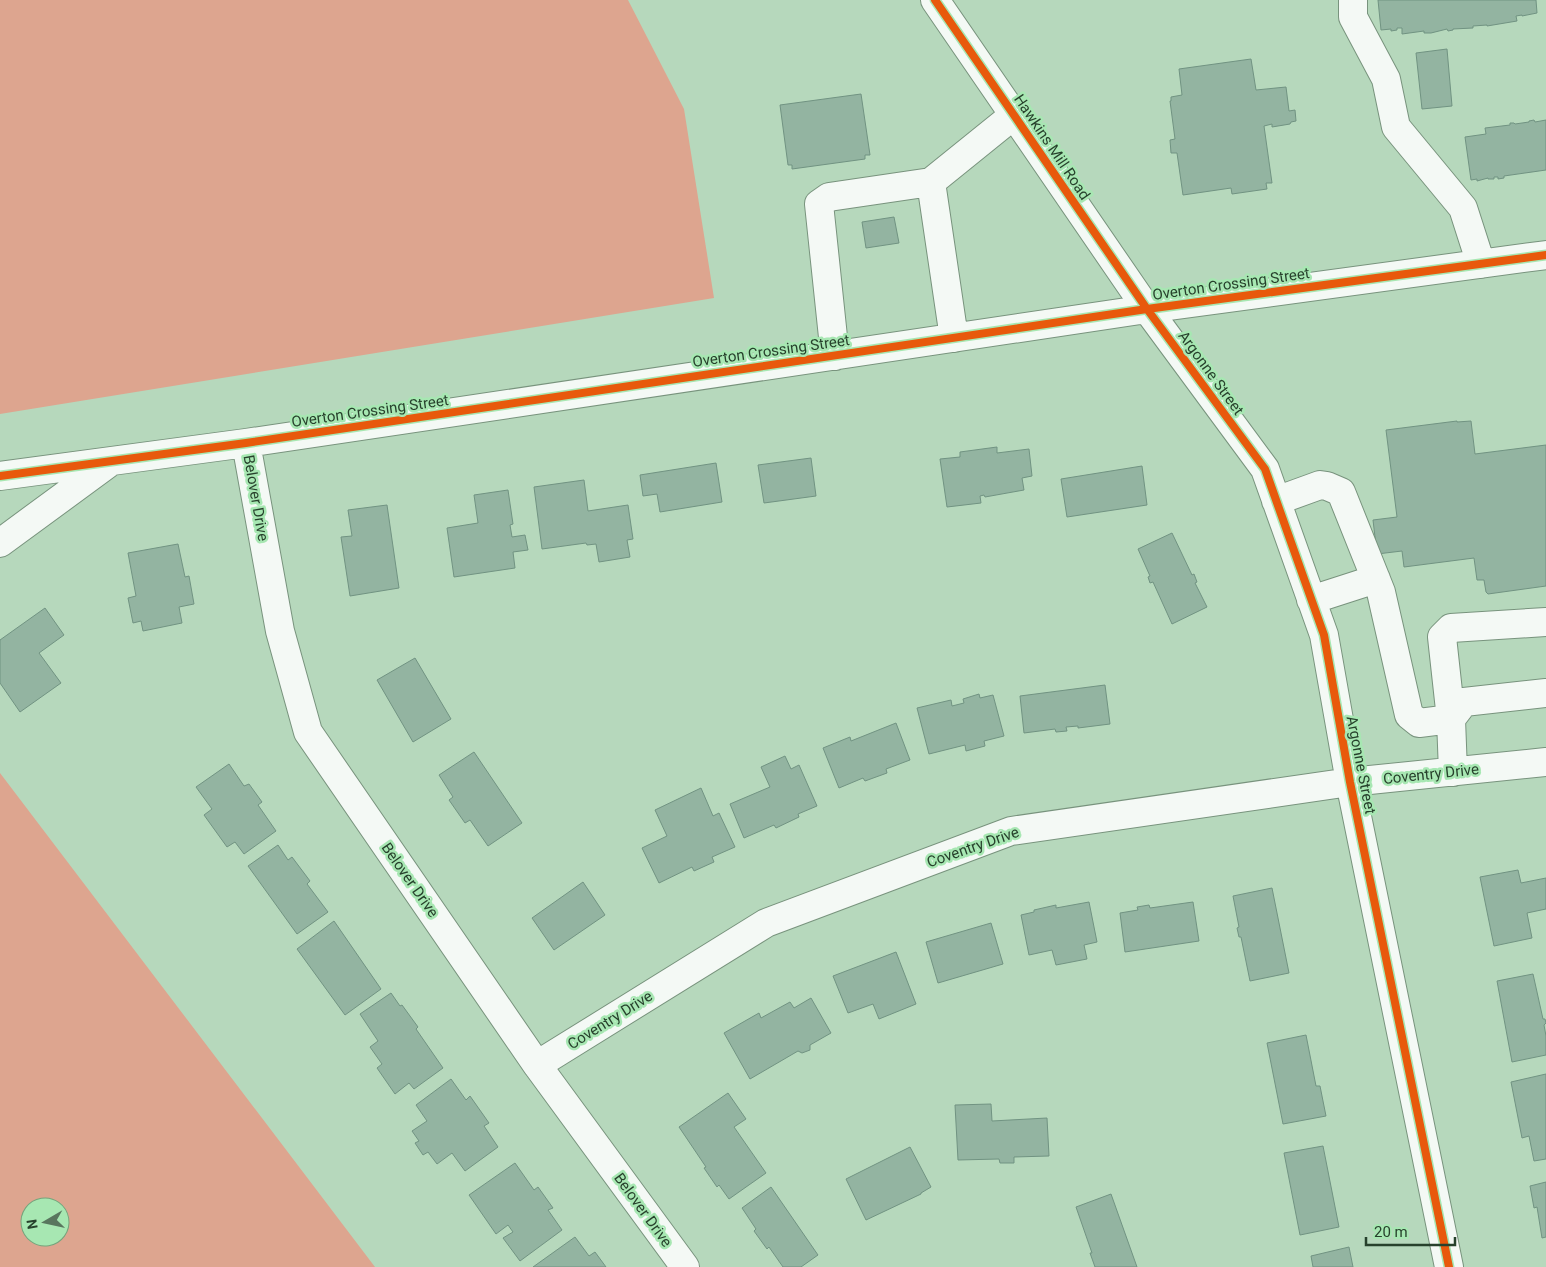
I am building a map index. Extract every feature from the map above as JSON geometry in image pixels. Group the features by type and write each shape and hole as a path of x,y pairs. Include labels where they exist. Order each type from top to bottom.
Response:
{"street":[{"name":"Hawkins Mill Road","path":"935,0 1147,309"},
{"path":"1353,0 1353,17 1386,79 1396,127 1463,208 1481,264"},
{"path":"835,356 819,204 829,197 931,182 1014,115"},
{"path":"931,182 954,338"},
{"name":"Overton Crossing Street","path":"0,476 246,444 1147,309 1546,255"},
{"name":"Argonne Street","path":"1147,309 1264,469 1324,635 1350,782 1450,1267"},
{"name":"Belover Drive","path":"246,444 280,631 308,732 537,1064 685,1267"},
{"path":"0,543 110,462"},
{"path":"1276,501 1320,486 1327,486 1341,492 1381,592 1409,715 1419,723 1451,719 1464,702 1546,692"},
{"path":"1311,600 1376,578"},
{"path":"1453,772 1451,719 1442,637 1451,628 1546,622"},
{"name":"Coventry Drive","path":"537,1064 766,923 1011,831 1350,782 1546,762"}],"shaded area":[{"path":"0,0 628,0 684,109 714,298 0,414"},
{"path":"0,773 375,1267 0,1267"}],"building":[{"path":"1378,0 1536,0 1537,13 1516,16 1517,21 1487,26 1473,26 1473,28 1448,31 1447,29 1431,33 1424,33 1424,31 1402,34 1402,28 1391,31 1391,29 1381,30"},
{"path":"1447,49 1452,106 1422,109 1416,53"},
{"path":"1251,59 1256,90 1286,87 1289,111 1295,110 1296,121 1272,127 1272,124 1264,126 1272,183 1266,183 1267,189 1232,194 1231,188 1183,195 1177,153 1171,153 1170,140 1175,139 1171,97 1182,95 1179,69"},
{"path":"861,94 870,155 865,155 865,159 792,169 792,165 788,165 780,105"},
{"path":"1534,120 1535,122 1546,120 1546,170 1504,176 1504,178 1498,179 1498,177 1494,177 1494,179 1471,180 1465,137 1486,134 1485,128"},
{"path":"894,217 899,243 866,248 862,222"},
{"path":"1471,421 1475,454 1546,445 1546,586 1488,594 1484,580 1477,580 1474,558 1404,567 1402,551 1377,554 1373,520 1397,517 1386,430"},
{"path":"997,447 997,453 1029,449 1032,476 1022,478 1024,490 985,497 984,495 980,496 981,503 947,507 940,459 960,457 960,452"},
{"path":"811,458 816,496 764,503 758,465"},
{"path":"716,463 722,502 660,512 657,494 643,496 640,475"},
{"path":"1142,466 1147,505 1067,517 1061,479"},
{"path":"584,480 588,511 628,505 633,539 627,540 630,557 599,562 596,544 587,545 586,543 542,549 534,487"},
{"path":"508,490 513,524 510,525 512,537 525,535 528,550 513,552 515,568 454,577 447,528 478,523 474,495"},
{"path":"387,505 399,588 350,596 341,537 352,536 348,510"},
{"path":"1172,533 1192,575 1194,574 1197,582 1195,583 1207,607 1172,624 1153,582 1150,583 1148,577 1150,576 1138,549"},
{"path":"178,544 185,577 189,576 194,604 179,607 182,623 143,631 141,621 133,623 128,598 136,596 128,553"},
{"path":"45,608 64,635 39,653 61,683 20,712 0,683 0,640"},
{"path":"415,658 451,719 413,742 377,680"},
{"path":"1105,685 1110,724 1078,728 1078,726 1066,727 1067,731 1056,732 1055,729 1024,733 1020,696"},
{"path":"979,694 980,698 993,695 1004,736 984,741 985,746 966,751 965,745 929,754 917,708 951,700 952,706 964,703 963,699"},
{"path":"896,723 910,760 886,769 887,773 865,781 863,778 839,788 823,748 850,737 851,741"},
{"path":"474,752 522,823 488,846 470,820 465,823 449,800 453,797 439,775"},
{"path":"785,756 791,769 799,765 817,806 798,814 799,817 776,828 774,825 744,838 730,804 770,787 761,767"},
{"path":"229,764 244,786 249,784 262,802 258,805 276,831 244,854 235,842 227,847 204,815 212,809 196,787"},
{"path":"701,788 713,816 719,813 735,847 712,857 714,862 694,871 692,867 659,883 642,848 667,836 655,810"},
{"path":"278,845 288,860 292,857 310,881 307,884 328,912 297,934 248,866"},
{"path":"1518,870 1521,883 1546,878 1546,909 1527,913 1532,938 1494,946 1480,877"},
{"path":"583,882 605,915 554,950 532,918"},
{"path":"1272,888 1289,973 1250,981 1241,937 1239,937 1237,928 1239,927 1233,896"},
{"path":"1089,902 1097,942 1084,945 1087,959 1056,965 1052,950 1029,955 1021,915 1056,905 1056,908"},
{"path":"1193,902 1199,941 1125,952 1120,913 1138,910 1137,907 1149,905 1150,908"},
{"path":"334,921 381,989 345,1015 297,949"},
{"path":"991,923 1003,964 938,983 926,942"},
{"path":"896,952 916,1004 879,1019 873,1004 848,1013 833,976"},
{"path":"1533,974 1543,1019 1545,1019 1546,1023 1544,1025 1546,1055 1512,1062 1497,981"},
{"path":"391,993 418,1027 416,1029 443,1068 414,1089 409,1083 395,1094 377,1068 382,1064 370,1047 378,1041 360,1014"},
{"path":"811,998 831,1033 810,1045 810,1050 802,1053 798,1051 750,1079 724,1033 759,1013 761,1018 790,1002 794,1008"},
{"path":"1306,1035 1316,1086 1320,1086 1326,1116 1283,1124 1267,1043"},
{"path":"1546,1074 1546,1159 1534,1161 1529,1136 1522,1138 1511,1082"},
{"path":"451,1079 466,1100 470,1096 489,1123 484,1126 498,1147 465,1171 452,1153 437,1164 428,1152 423,1155 415,1143 419,1141 412,1131 427,1121 416,1105"},
{"path":"728,1093 746,1119 734,1127 766,1173 729,1199 719,1185 717,1187 679,1127"},
{"path":"991,1104 992,1121 1047,1118 1049,1156 1014,1157 1014,1163 1000,1163 999,1159 958,1160 955,1105"},
{"path":"1323,1146 1339,1227 1300,1235 1284,1153"},
{"path":"910,1147 931,1187 921,1194 866,1220 846,1179"},
{"path":"515,1163 534,1190 538,1187 553,1208 548,1210 562,1230 520,1261 503,1238 513,1232 508,1225 496,1234 469,1195"},
{"path":"1546,1182 1546,1237 1542,1238 1537,1207 1534,1208 1530,1186"},
{"path":"771,1187 818,1255 801,1267 783,1267 769,1247 767,1249 754,1231 756,1229 742,1208"},
{"path":"1111,1194 1137,1267 1095,1267 1090,1253 1092,1253 1076,1207"},
{"path":"575,1237 589,1256 595,1252 606,1267 533,1267"},
{"path":"1349,1247 1353,1267 1313,1267 1311,1256"}],"cycle path":[{"path":"935,0 1147,309 1265,469 1324,635 1350,782 1449,1267"},
{"path":"0,476 246,443 1147,309 1546,255"}]}
